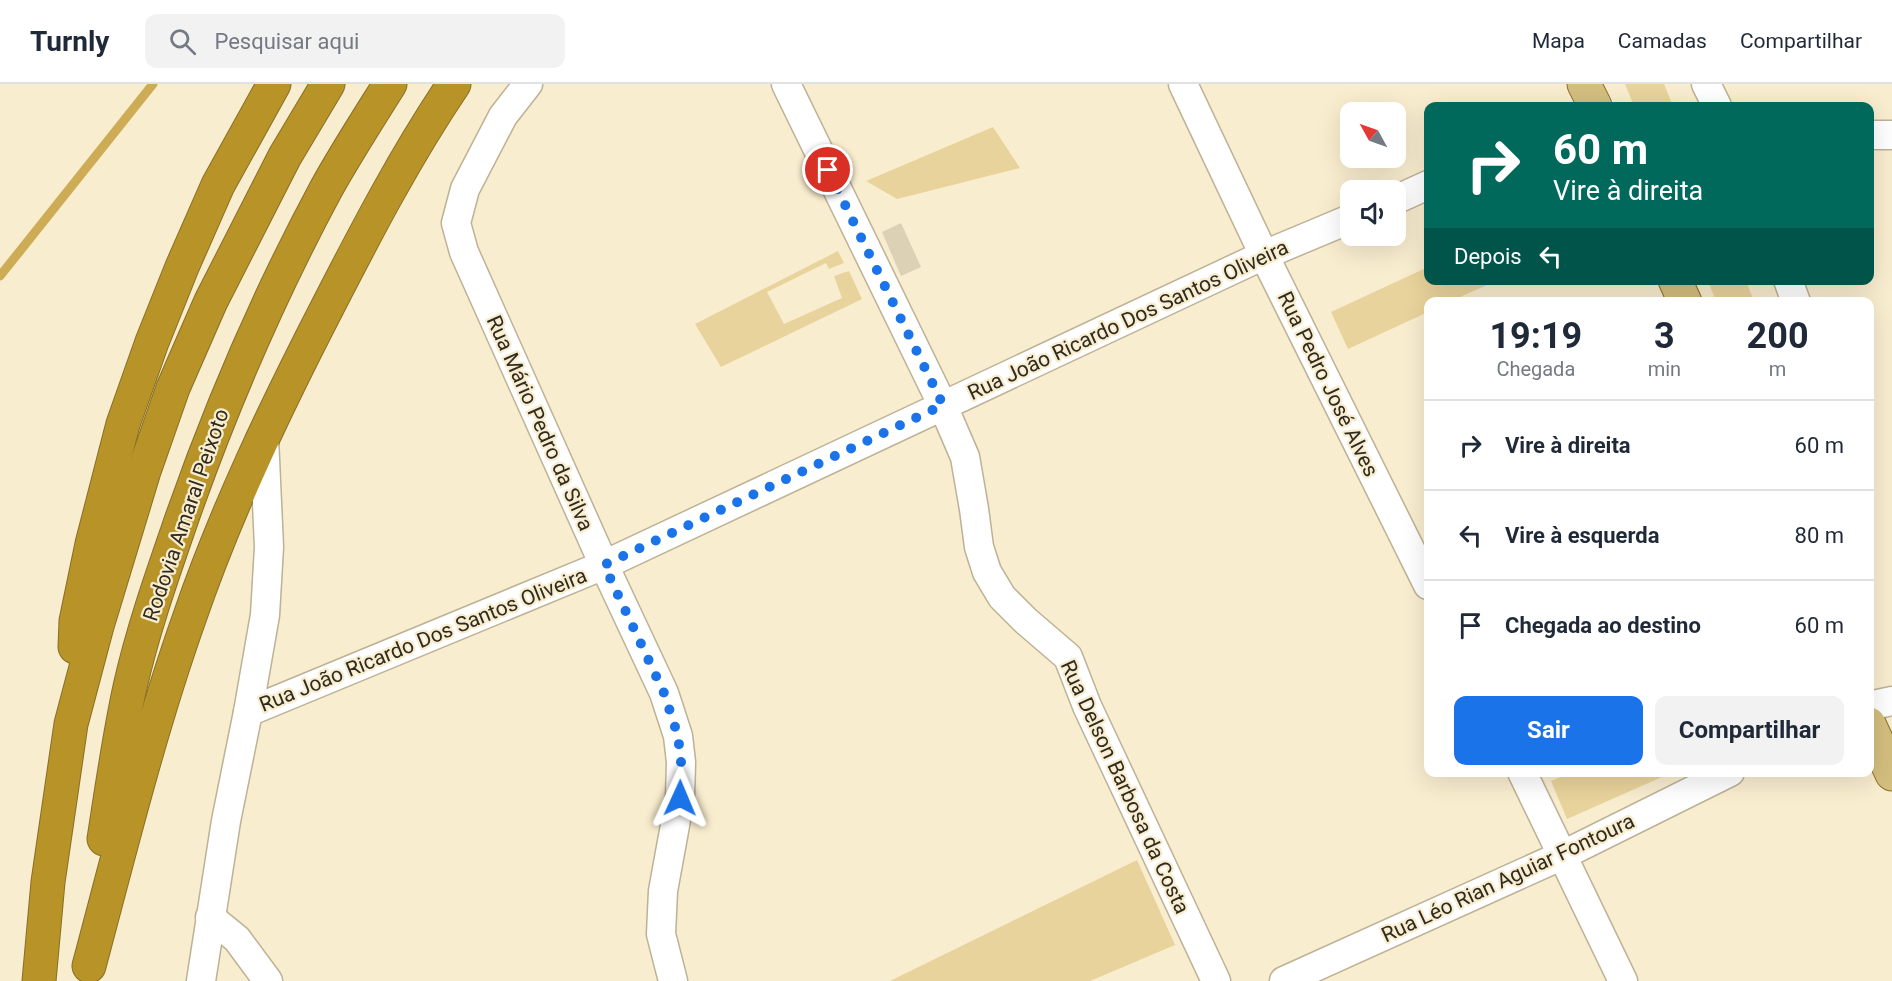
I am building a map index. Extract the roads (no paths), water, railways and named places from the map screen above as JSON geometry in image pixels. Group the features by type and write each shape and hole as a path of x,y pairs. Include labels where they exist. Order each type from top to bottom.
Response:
{"highway":[{"path":"39,981 48,882 71,724 76,621 92,544 123,424 152,342 200,226 223,176 274,84"},
{"path":"71,724 121,544 173,388 211,301 240,243 285,156 328,84"},
{"name":"Rodovia Amaral Peixoto","path":"89,974 100,870 116,760 130,686 159,585 221,410 258,326 327,187 390,84"},
{"path":"89,974 150,741 189,618 225,528 264,437 303,355 381,204 454,84"}],"main road":[{"path":"1584,84 1593,102"},
{"path":"1874,735 1892,774"}],"street":[{"name":"Rua Mário Pedro da Silva","path":"528,84 503,116 465,189 456,223 464,252 664,693 678,736 681,762 680,798 663,891 661,934 673,981"},
{"name":"Rua Delson Barbosa da Costa","path":"786,84 943,405 965,457 979,547 987,572 1002,597 1068,657 1087,706 1216,981"},
{"name":"Rua Pedro José Alves","path":"1184,84 1264,255 1424,577"},
{"path":"1706,84 1715,102"},
{"path":"1874,135 1892,135"},
{"path":"1406,195 1424,188"},
{"name":"Rua João Ricardo Dos Santos Oliveira","path":"248,712 604,565 1264,255 1340,223"},
{"path":"201,981 226,821 265,615 269,547 264,437"},
{"path":"1874,705 1892,701"},
{"path":"1524,777 1623,981"},
{"name":"Rua Léo Rian Aguiar Fontoura","path":"1284,981 1563,855 1720,777"},
{"path":"210,917 237,939 268,981"}],"waterway":[{"path":"0,276 153,84"}]}
